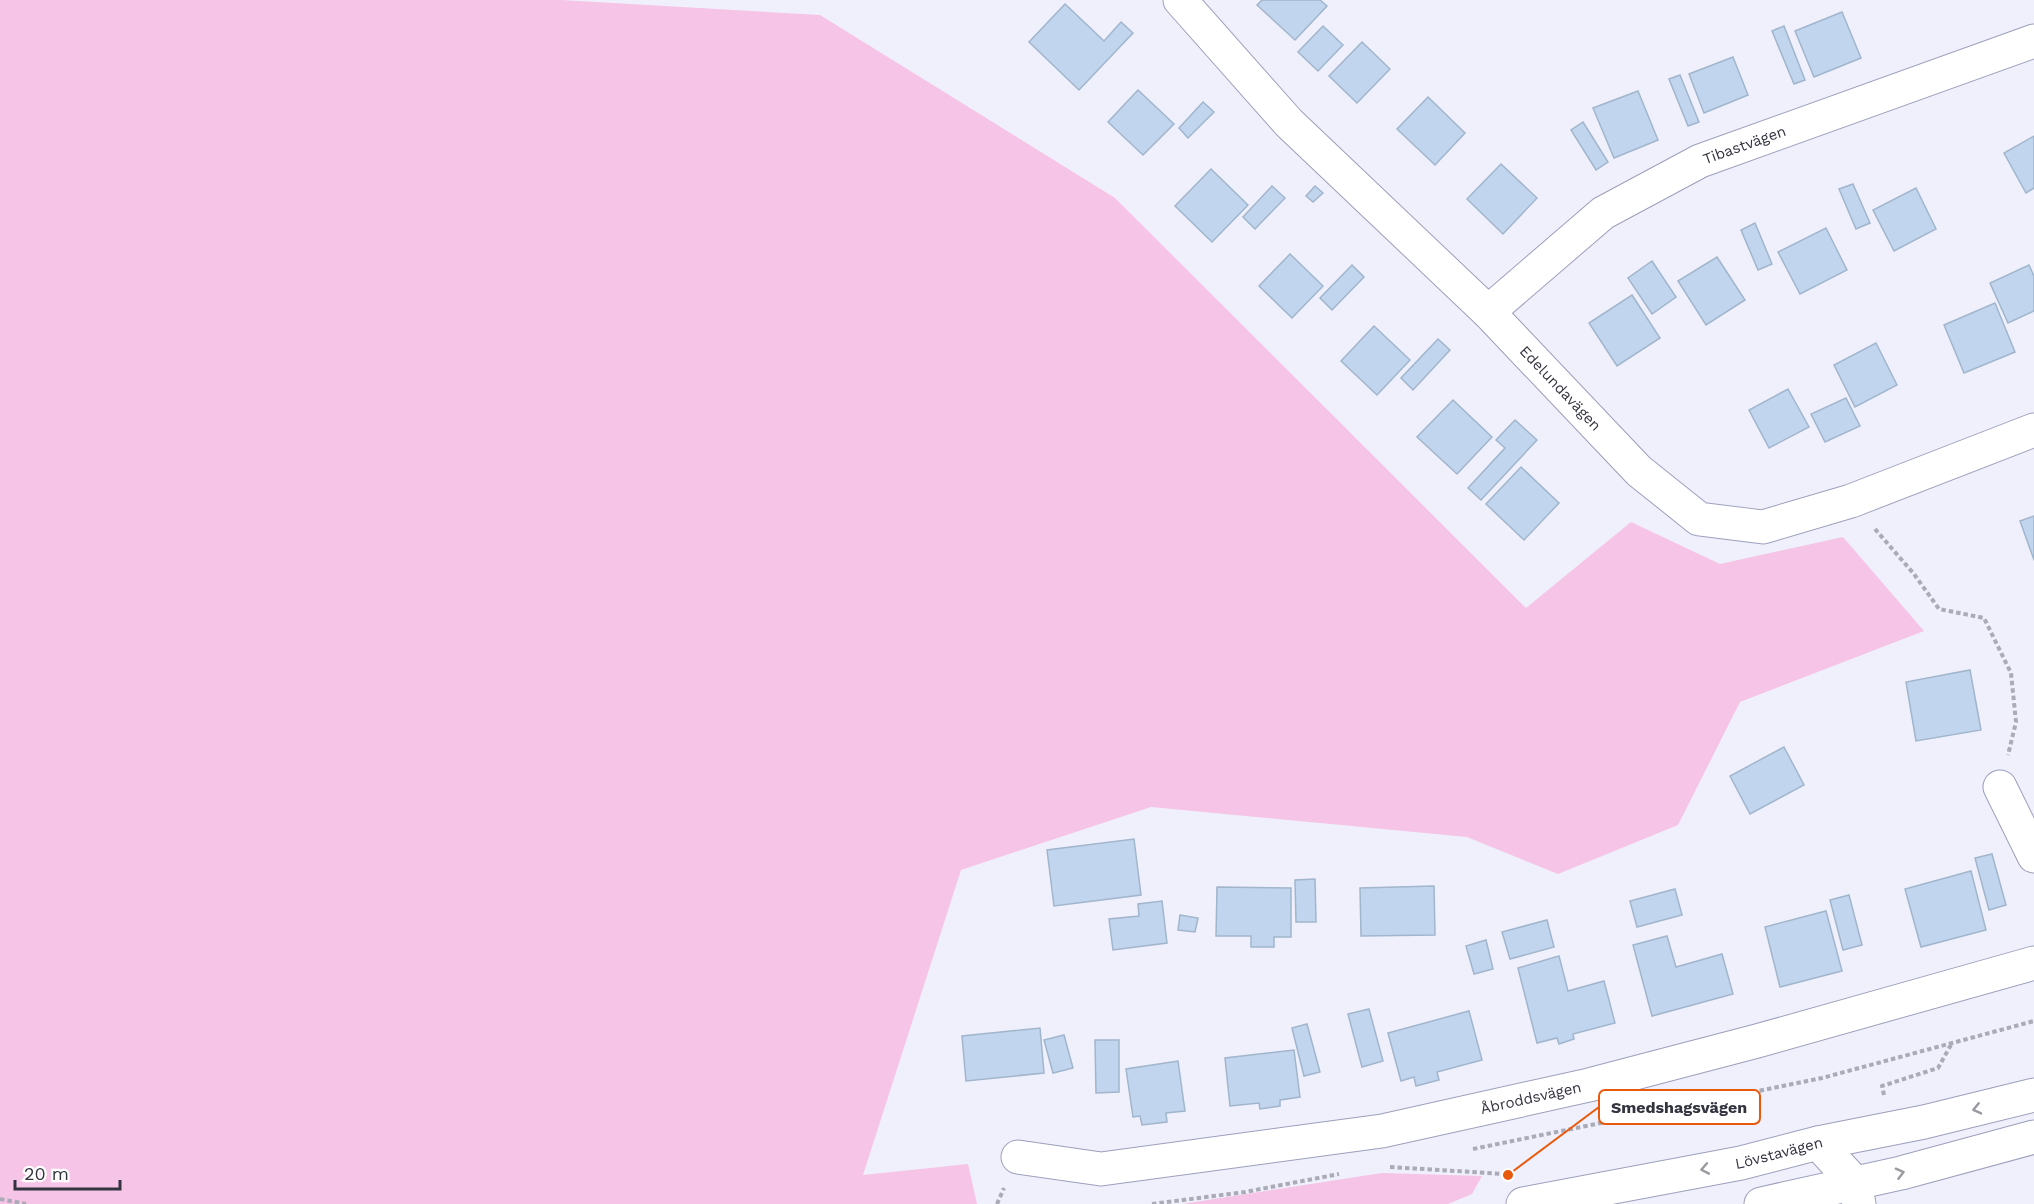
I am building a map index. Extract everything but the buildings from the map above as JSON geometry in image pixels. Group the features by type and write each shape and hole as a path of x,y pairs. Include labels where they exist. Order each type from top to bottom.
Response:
{"street":[{"name":"Edelundavägen","path":"1180,0 1289,123 1488,312 1639,471 1699,519 1763,527 1851,501 2034,430"},
{"name":"Tibastvägen","path":"1488,312 1603,213 1700,161 2034,41"},
{"path":"2000,788 2034,856"},
{"name":"Åbroddsvägen","path":"1018,1156 1101,1169 1382,1131 1589,1085 1757,1041 2034,963"},
{"name":"Lövstavägen","path":"1523,1204 1741,1163 1818,1143 1924,1122 2034,1095"},
{"path":"1761,1204 1857,1194 2034,1137"},
{"path":"1818,1143 1857,1194"},
{"path":"1808,1199 1818,1143"}],"path":[{"path":"1851,501 1914,574 1939,609 1984,618 2011,673 2016,722 2000,788"},
{"path":"1383,1166 1508,1175"},
{"path":"0,1199 26,1204"}],"shaded area":[{"path":"0,0 561,0 820,15 1115,198 1526,608 1631,522 1720,564 1843,537 1924,631 1740,702 1678,825 1558,874 1467,837 1151,807 961,870 863,1175 968,1164 977,1204 0,1204"},
{"path":"1382,1173 1482,1176 1472,1194 1448,1204 1182,1204"}],"place":[{"name":"Smedshagsvägen","path":"1508,1175"}]}
